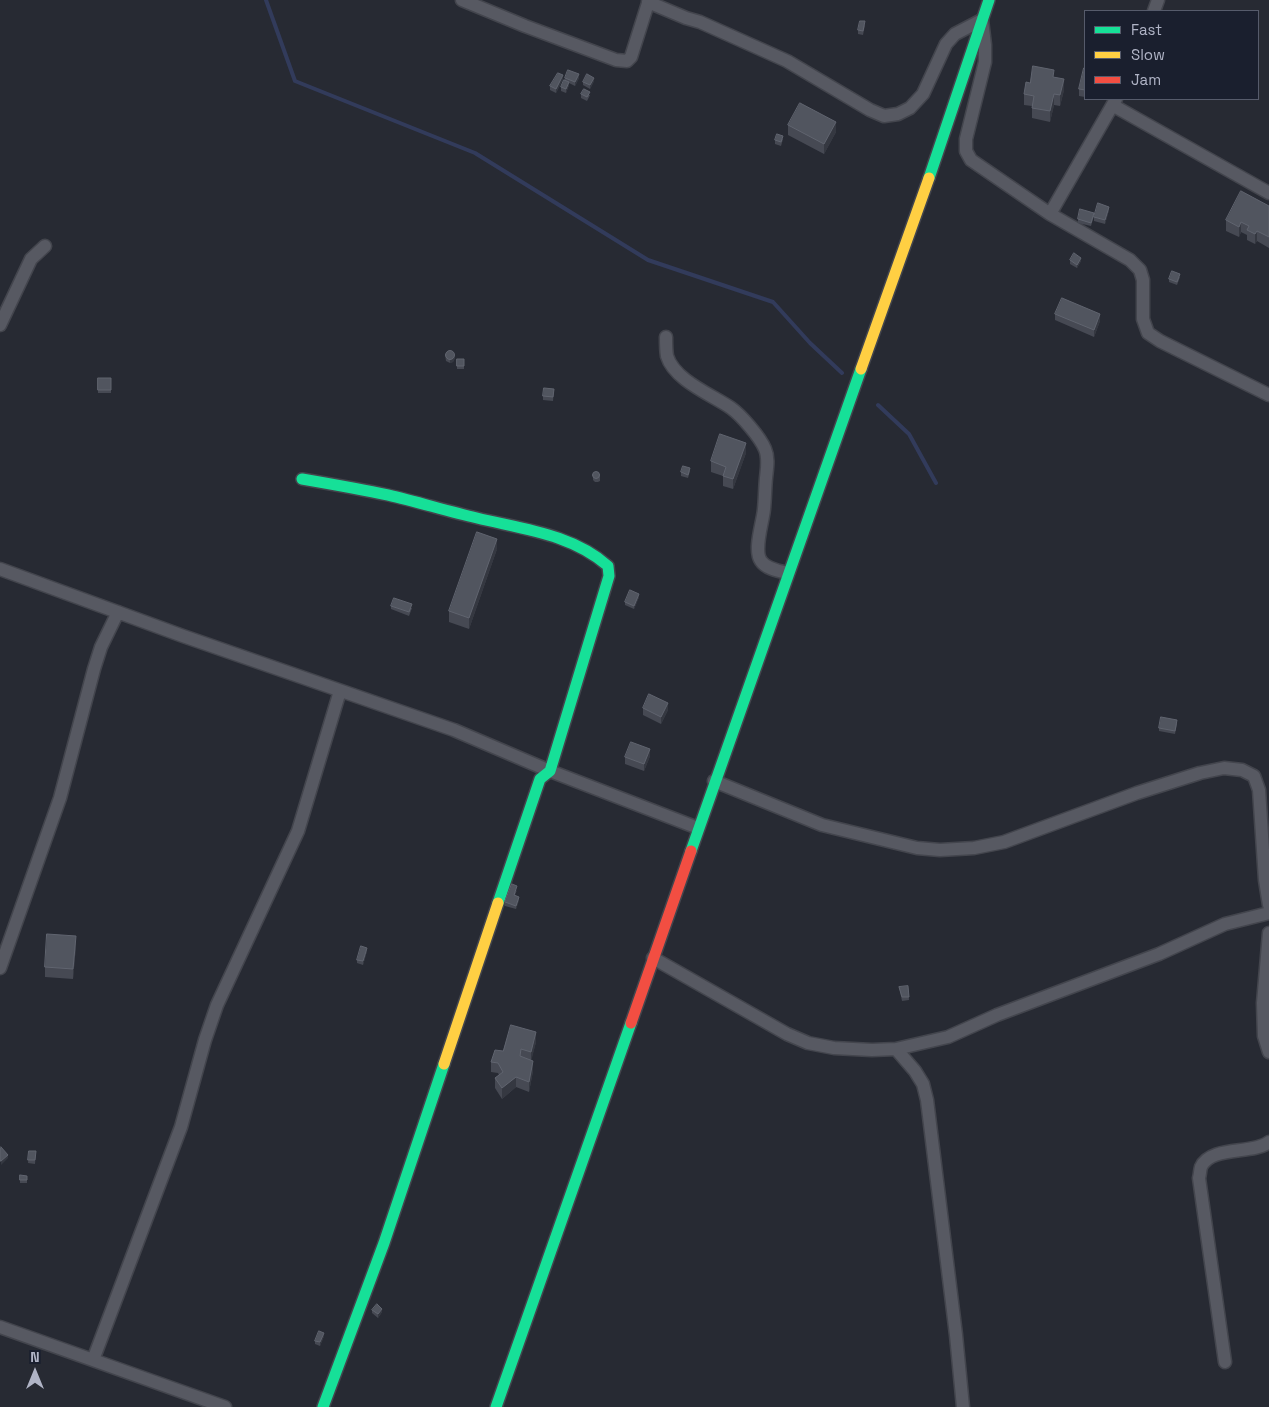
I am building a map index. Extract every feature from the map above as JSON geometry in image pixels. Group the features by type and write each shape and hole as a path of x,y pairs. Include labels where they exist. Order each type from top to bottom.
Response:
{"main road":[{"path":"496,1407 714,782 945,132 989,0"},
{"path":"302,479 388,495 476,518 541,532 581,548 599,558 608,566 609,576 550,771 540,779 384,1243 323,1407"}],"street":[{"path":"462,0 616,60 627,61 631,58 649,1 787,61 870,110 884,116 898,114 910,108 923,94 946,44 955,34 982,20 986,45 985,62 966,139 966,151 971,160 1050,214 1130,260 1140,270 1143,280 1142,319 1148,333 1160,341 1269,394"},
{"path":"1050,214 1115,102 1269,194"},
{"path":"0,325 31,259 46,246"},
{"path":"666,337 667,355 672,366 692,385 732,409 742,418 765,449 768,463 764,510 758,542 758,557 762,563 788,573"},
{"path":"0,569 454,730 550,771 698,828"},
{"path":"0,968 60,798 99,654 118,612"},
{"path":"93,1360 181,1127 205,1040 217,1005 298,830 340,691"},
{"path":"714,782 822,825 918,848 940,850 974,848 1004,842 1124,798 1200,773 1224,768 1242,770 1254,776 1259,790 1265,880 1269,905"},
{"path":"653,958 808,1044 834,1048 896,1049 948,1037 997,1015 1159,954 1225,924 1269,913"},
{"path":"1269,933 1263,1003 1264,1036 1269,1052"},
{"path":"896,1049 915,1070 923,1084 927,1100 963,1407"},
{"path":"1225,1362 1199,1178 1202,1166 1212,1157 1228,1152 1264,1146 1269,1142"},
{"path":"0,1327 225,1407"}],"building":[{"path":"860,21 865,21 863,31 858,30"},
{"path":"1033,66 1054,70 1053,77 1064,79 1060,95 1054,94 1050,111 1032,108 1034,96 1024,94 1026,82 1030,83"},
{"path":"1084,68 1084,90 1079,89"},
{"path":"568,70 579,74 575,82 565,78"},
{"path":"558,73 563,75 556,89 550,86"},
{"path":"587,74 594,78 590,85 583,82"},
{"path":"564,80 569,82 566,89 561,87"},
{"path":"584,89 590,92 587,97 581,94"},
{"path":"800,103 836,122 824,144 788,125"},
{"path":"777,134 783,136 781,142 775,140"},
{"path":"1241,191 1269,206 1269,237 1257,231 1255,234 1247,230 1249,226 1241,222 1239,227 1226,220"},
{"path":"1098,203 1109,207 1105,220 1094,217"},
{"path":"1080,209 1094,213 1091,223 1078,219"},
{"path":"1074,253 1081,258 1077,265 1070,260"},
{"path":"1172,271 1180,274 1177,282 1169,279"},
{"path":"1062,298 1100,314 1094,330 1055,314"},
{"path":"450,350 455,355 450,360 445,355"},
{"path":"457,359 464,359 464,366 457,366"},
{"path":"98,378 111,378 111,390 98,390"},
{"path":"544,388 554,389 553,397 543,396"},
{"path":"720,434 746,443 733,479 723,476 726,467 711,461"},
{"path":"683,466 690,468 688,475 681,472"},
{"path":"596,471 600,475 596,479 592,475"},
{"path":"477,532 497,539 469,618 449,611"},
{"path":"630,590 639,594 634,606 625,602"},
{"path":"394,598 412,604 409,612 391,606"},
{"path":"649,694 668,703 661,717 643,708"},
{"path":"1161,717 1177,720 1175,731 1159,728"},
{"path":"631,742 650,749 644,764 625,757"},
{"path":"512,884 517,886 514,895 519,897 516,906 505,902"},
{"path":"47,934 76,936 73,969 45,967"},
{"path":"361,946 367,948 363,961 357,960"},
{"path":"908,986 909,997 902,997 899,987"},
{"path":"511,1025 536,1032 531,1052 521,1049 520,1056 533,1061 529,1082 516,1077 502,1088 495,1078 503,1072 498,1063 491,1062 495,1050 503,1051"},
{"path":"0,1148 8,1155 0,1161"},
{"path":"29,1151 36,1151 35,1160 28,1160"},
{"path":"20,1175 27,1176 27,1180 20,1180"},
{"path":"377,1304 382,1309 378,1314 372,1310"},
{"path":"319,1331 324,1333 320,1342 315,1341"}],"waterway":[{"path":"266,0 295,81 475,153 648,260 773,302 810,343 842,373"},
{"path":"878,405 909,434 936,483"}],"traffic: fast":[{"path":"929,178 989,0"},
{"path":"691,851 861,369"},
{"path":"302,479 388,495 546,534 579,547 594,555 608,566 609,576 550,771 540,779 498,903"},
{"path":"496,1407 631,1023"},
{"path":"323,1407 384,1243 444,1064"}],"traffic: slow":[{"path":"861,369 929,178"},
{"path":"444,1064 498,903"}],"traffic: jam":[{"path":"631,1023 691,851"}]}
